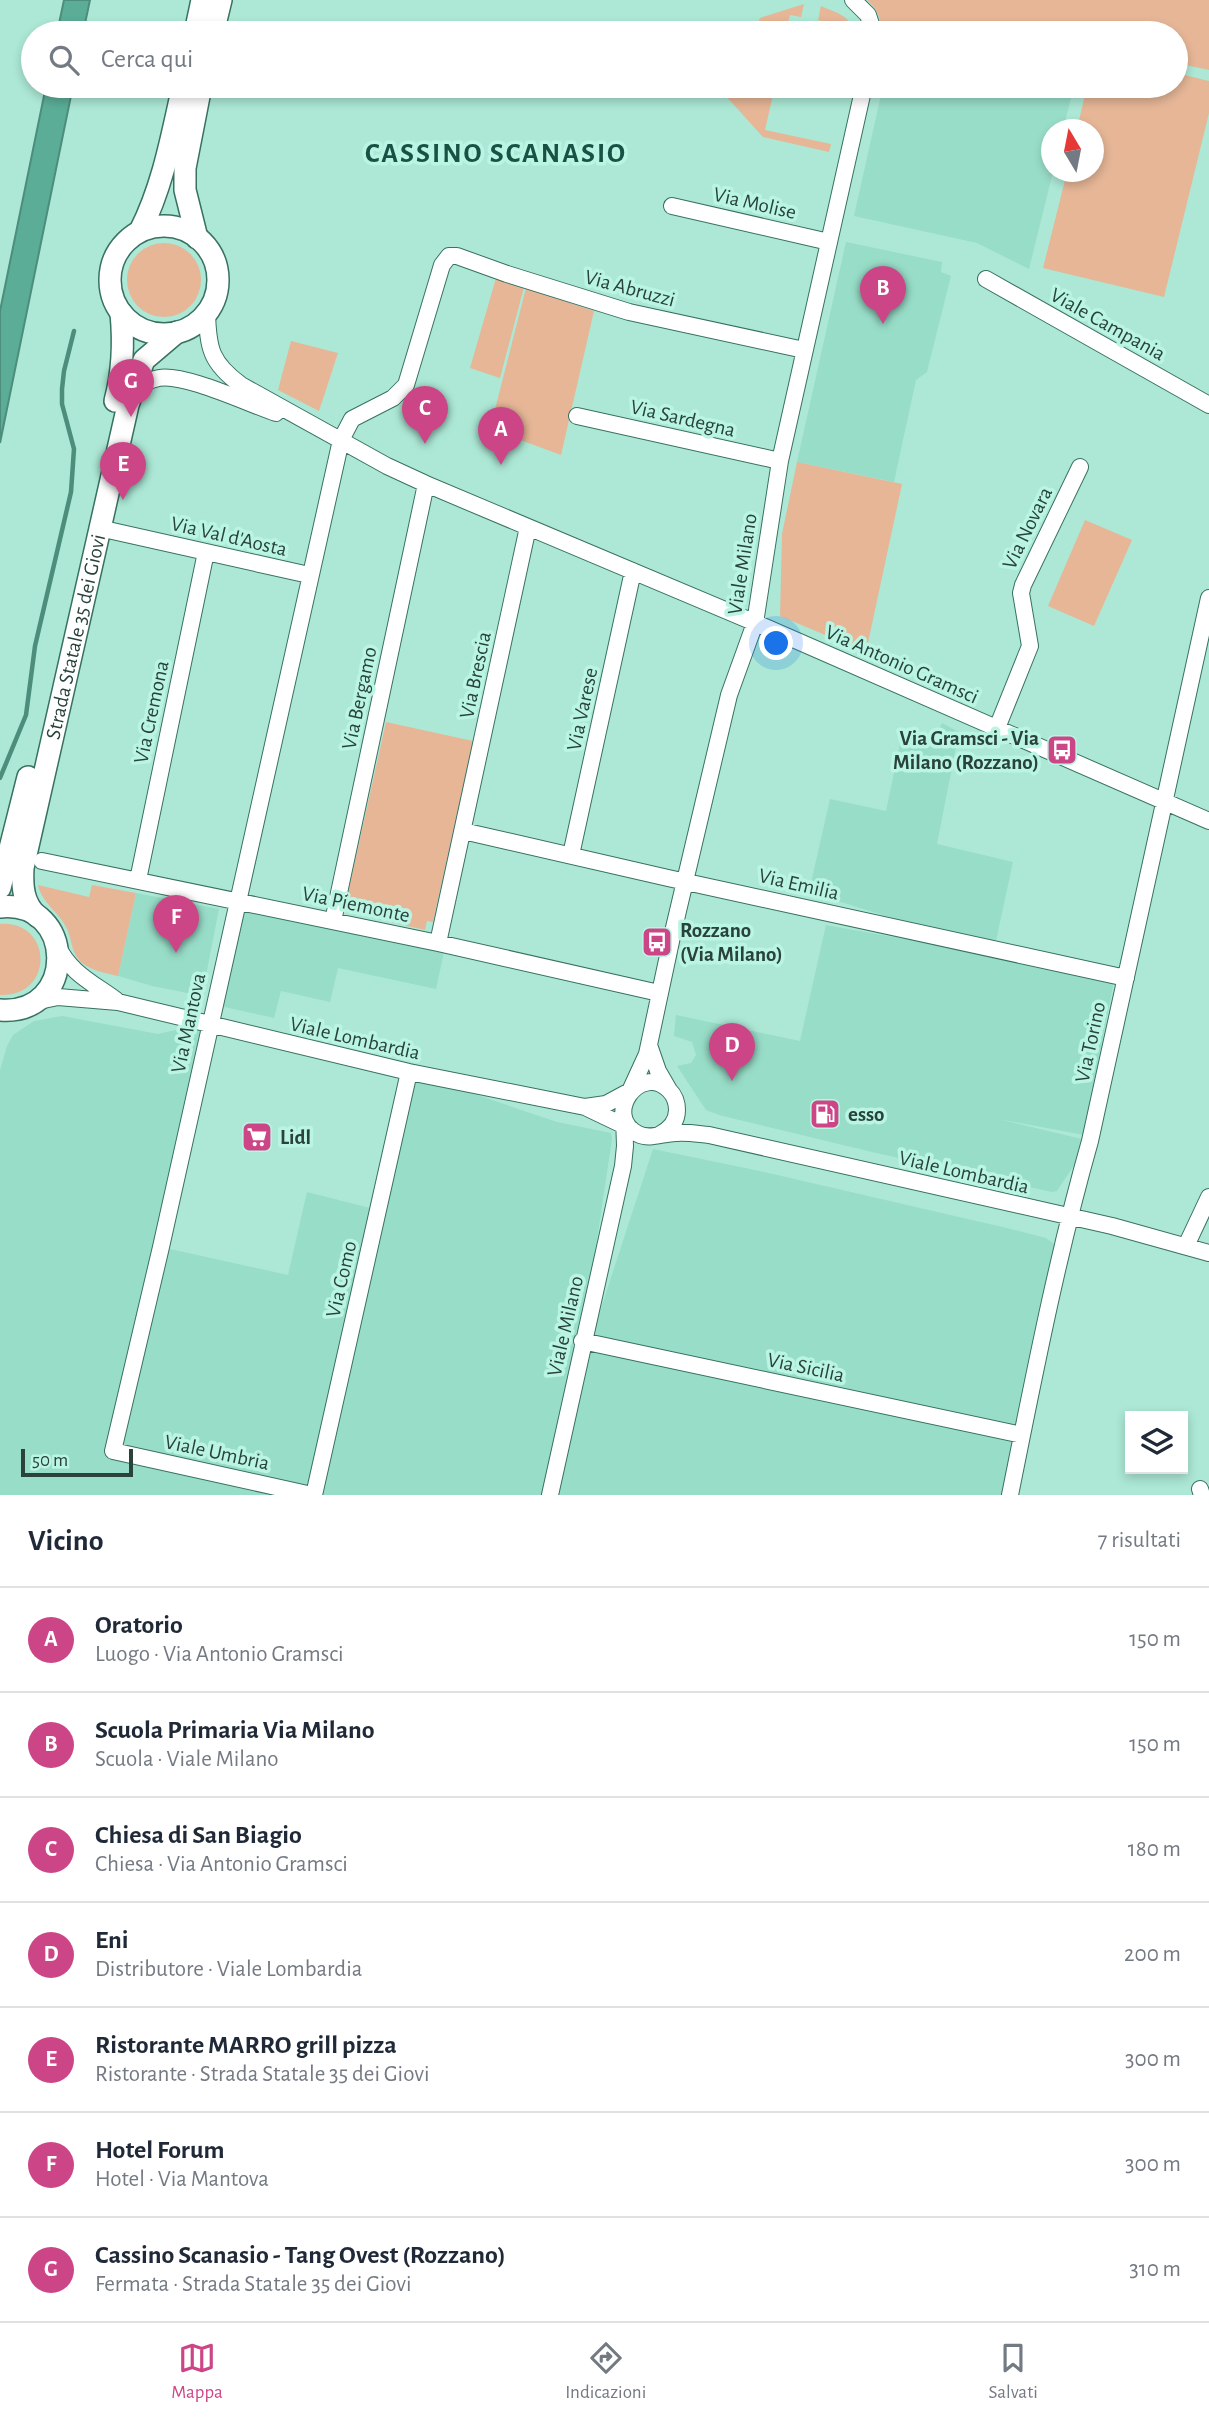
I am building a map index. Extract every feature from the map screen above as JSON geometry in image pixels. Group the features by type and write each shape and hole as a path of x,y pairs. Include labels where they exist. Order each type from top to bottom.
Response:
{"main road":[{"path":"198,21 202,0"},
{"path":"216,21 221,0"},
{"path":"140,231 170,226 197,237 209,250 216,265 218,281 215,298 207,313 194,325 177,332 162,334 146,331 132,324 121,313 112,296 110,277 114,258 125,243 140,231 152,209 180,98"},
{"path":"197,237 185,190 185,168 199,98"},
{"name":"Strada Statale 35 dei Giovi","path":"0,888 120,381 124,350 121,313"},
{"name":"Strada Statale 35 dei Giovi","path":"56,943 50,929 29,908 25,898 23,868 128,405 144,359 177,332"},
{"path":"0,906 22,908 37,916"},
{"path":"12,1011 47,991 56,976 59,958 56,943"}],"street":[{"path":"853,0 868,15 870,21"},
{"name":"Viale Milano","path":"630,1091 649,1045 729,695 755,623 780,461 861,98"},
{"name":"Via Molise","path":"672,206 829,242"},
{"name":"Via Abruzzi","path":"341,440 352,419 393,398 406,385 442,265 449,256 457,256 629,312 804,350"},
{"name":"Viale Campania","path":"986,279 1209,405"},
{"name":"Via Antonio Gramsci","path":"207,313 207,330 213,358 223,372 311,425 426,484 755,623 1209,821"},
{"name":"Via Antonio Gramsci","path":"128,405 141,385 160,378 178,379 311,425"},
{"name":"Via Sardegna","path":"577,416 780,461"},
{"name":"Via Mantova","path":"113,1451 341,440"},
{"name":"Via Novara","path":"997,728 1030,646 1021,593 1023,586 1080,467"},
{"name":"Via Bergamo","path":"333,921 426,484"},
{"name":"Via Brescia","path":"438,943 528,527"},
{"name":"Via Val d'Aosta","path":"99,528 309,575"},
{"name":"Via Cremona","path":"138,880 205,552"},
{"name":"Via Varese","path":"571,855 633,572"},
{"name":"Via Torino","path":"1010,1495 1209,598"},
{"name":"Via Emilia","path":"463,831 1126,978"},
{"name":"Via Piemonte","path":"43,861 438,943 659,993"},
{"name":"Viale Lombardia","path":"56,943 76,973 118,1002"},
{"name":"Viale Lombardia","path":"12,1011 58,997 118,1002 409,1072 585,1107 627,1123"},
{"path":"649,1045 658,1071 672,1094 691,1122 709,1135"},
{"name":"Via Como","path":"313,1495 409,1072"},
{"path":"623,1166 640,1143 658,1135 669,1129 675,1120 677,1108 672,1094 660,1084 638,1085 630,1091 624,1103 627,1123 644,1136 658,1135"},
{"name":"Viale Lombardia","path":"585,1107 606,1104 630,1091"},
{"name":"Viale Milano","path":"550,1495 582,1341 623,1166 627,1123"},
{"name":"Viale Lombardia","path":"658,1135 709,1135 1070,1217 1209,1253"},
{"path":"1186,1246 1209,1197"},
{"name":"Via Sicilia","path":"582,1341 1022,1435"},
{"name":"Viale Umbria","path":"113,1451 313,1495"}],"shaded area":[{"path":"64,0 90,0 86,21 60,21"},
{"path":"867,0 1209,0 1209,70 1188,66 1188,21 880,21 874,7"},
{"path":"804,4 801,17 790,15 789,21 759,21 760,18"},
{"path":"821,6 849,21 821,21 818,20"},
{"path":"1188,76 1209,81 1209,113 1164,297 1043,268 1064,182 1104,182 1104,119 1079,119 1084,98 1188,98"},
{"path":"44,98 71,98 0,443 0,311"},
{"path":"728,98 772,98 765,130 831,144 829,152 763,137"},
{"path":"880,98 1071,98 1066,119 1041,119 1041,182 1051,182 1029,269 977,243 854,216"},
{"path":"846,242 942,262 941,272 951,276 927,372 916,380 894,482 797,462"},
{"path":"164,243 178,246 190,254 198,266 201,280 198,294 190,306 178,314 164,317 150,314 138,306 130,294 127,280 130,266 138,254 150,246"},
{"path":"496,278 524,287 500,378 470,368"},
{"path":"526,288 594,311 561,455 490,429"},
{"path":"291,341 338,353 319,411 278,390"},
{"path":"797,462 902,484 866,652 780,616 782,534"},
{"path":"1085,520 1132,540 1094,626 1048,606"},
{"path":"386,722 473,741 433,922 427,921 425,930 361,915 362,909 357,899 347,897"},
{"path":"942,723 959,732 937,844 1013,862 994,950 809,892 830,799 886,811 901,739 932,746"},
{"path":"38,885 89,897 92,885 136,893 118,976 94,970 78,959 65,925 43,898"},
{"path":"136,893 219,909 202,996 118,976"},
{"path":"242,908 444,952 436,989 338,968 330,1002 281,991 274,1018 220,1006"},
{"path":"0,924 17,926 30,934 38,945 40,959 38,972 31,984 18,992 0,995"},
{"path":"826,925 994,955 1114,981 1084,1135 998,1119 1090,1141 1057,1191 876,1153 706,1110 677,1066 691,1063 696,1055 692,1042 674,1036 676,1015 800,1041"},
{"path":"62,1016 158,1034 210,1022 161,1247 288,1275 307,1192 378,1210 409,1072 557,1122 611,1133 582,1341 550,1495 0,1495 0,1070 13,1035 34,1021"},
{"path":"653,1149 1011,1229 1046,1238 1058,1247 1004,1495 559,1495 588,1348"}],"waterway":[{"path":"0,778 26,715 35,646 71,492 74,449 62,404 62,389 74,331"}],"place":[{"name":"Scuola Primaria Via Milano","path":"883,324"},
{"name":"Cassino Scanasio - Tang Ovest (Rozzano)","path":"131,417"},
{"name":"Chiesa di San Biagio","path":"425,444"},
{"name":"Oratorio","path":"501,465"},
{"name":"Ristorante MARRO grill pizza","path":"123,500"},
{"name":"Via Gramsci - Via Milano (Rozzano)","path":"1062,750"},
{"name":"Rozzano (Via Milano)","path":"657,942"},
{"name":"Hotel Forum","path":"176,953"},
{"name":"Eni","path":"732,1081"},
{"name":"esso","path":"825,1114"},
{"name":"Lidl","path":"257,1137"}],"district":[{"name":"CASSINO SCANASIO","path":"496,152"}]}
